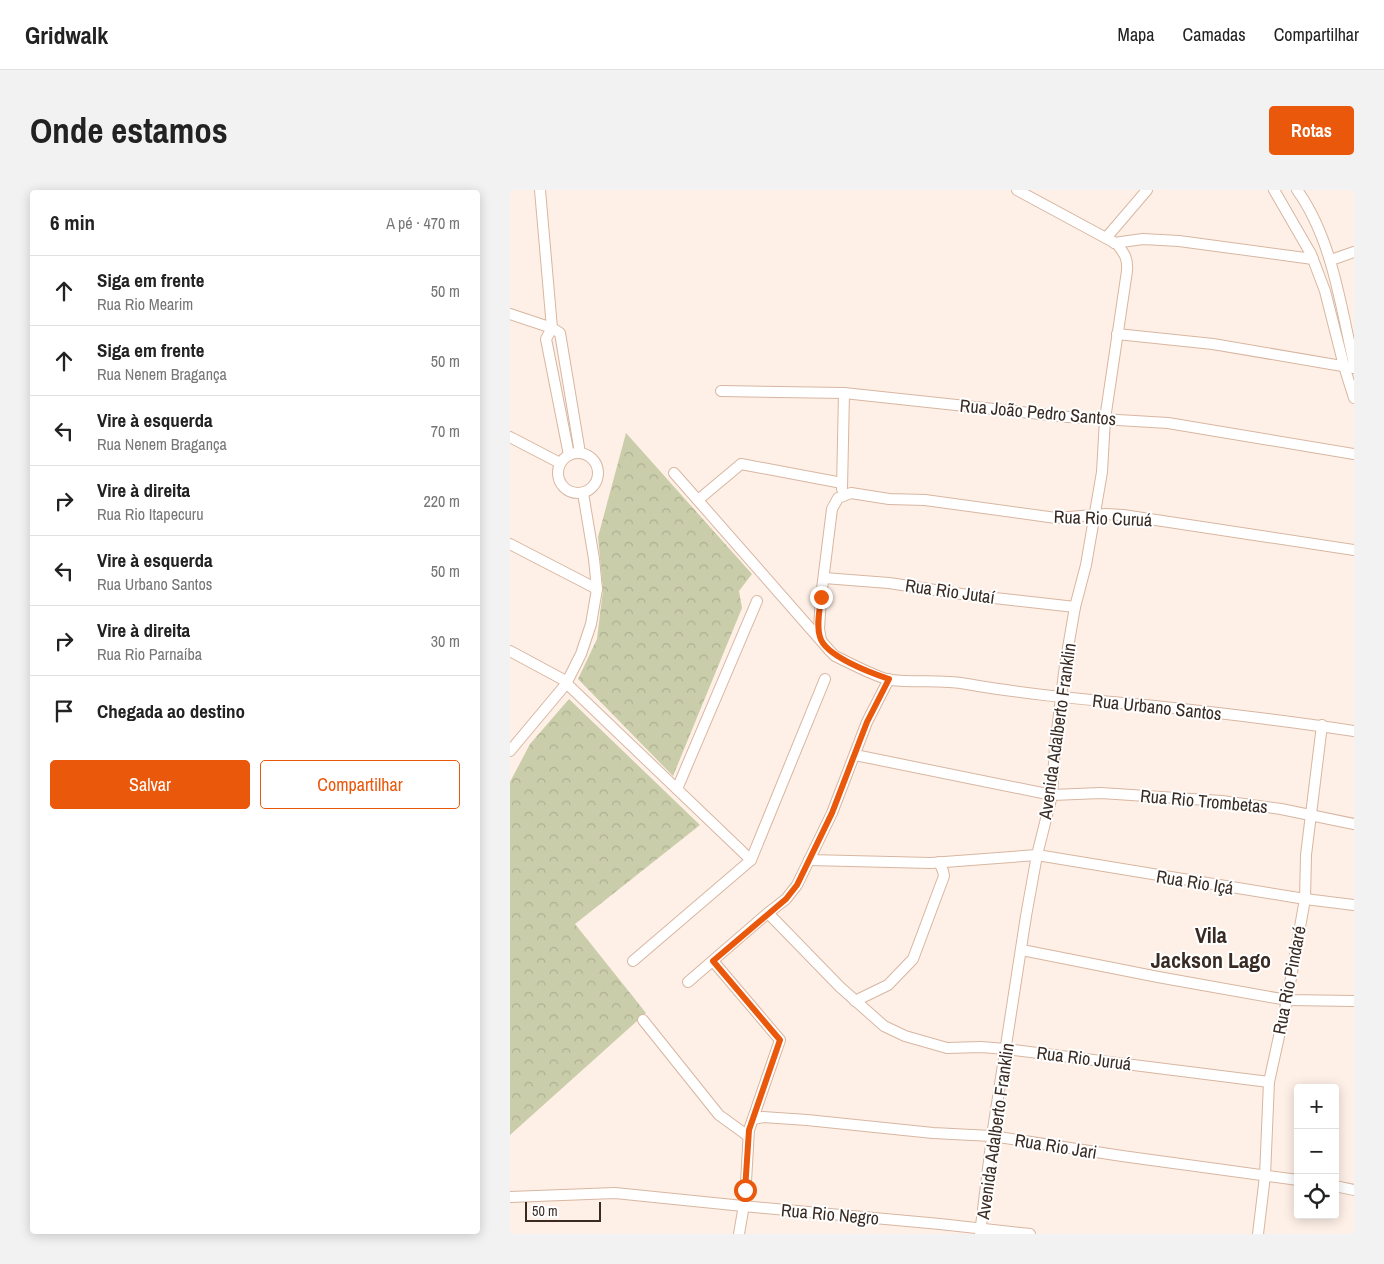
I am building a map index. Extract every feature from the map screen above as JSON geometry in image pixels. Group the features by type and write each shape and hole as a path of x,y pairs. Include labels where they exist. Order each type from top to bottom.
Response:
{"street":[{"path":"540,190 552,328 546,339 574,454"},
{"path":"1017,190 1110,240 1179,241 1313,259"},
{"path":"1110,240 1147,190"},
{"path":"1274,190 1313,259 1351,366"},
{"path":"1297,190 1305,201 1331,260 1351,366 1354,398"},
{"name":"Avenida Adalberto Franklin","path":"981,1231 992,1136 1037,855 1052,795 1055,747 1063,698 1065,665 1075,607 1086,565 1102,472 1105,418 1128,260 1125,254 1110,240"},
{"path":"1331,260 1354,252"},
{"path":"510,314 552,328 560,333 574,454"},
{"path":"1117,334 1212,344 1351,366"},
{"name":"Rua João Pedro Santos","path":"720,392 844,393 1068,418 1105,418 1168,423 1354,454"},
{"path":"821,641 819,629 832,509 838,498 847,494 842,483 844,393"},
{"path":"510,437 560,464"},
{"path":"574,454 589,456 598,469 597,480 592,488 582,493 569,491 563,487 558,475 560,464 574,454"},
{"path":"698,500 741,464 842,483"},
{"name":"Rua Urbano Santos","path":"674,473 835,656 889,679 948,682 1063,698 1322,725 1354,732"},
{"path":"510,751 566,684 581,654 592,624 597,589 594,560 582,493"},
{"name":"Rua Rio Curuá","path":"847,494 889,499 924,500 1056,518 1123,515 1354,550"},
{"path":"510,544 597,589"},
{"name":"Rua Rio Jutaí","path":"824,578 889,583 968,595 1075,607"},
{"path":"677,789 757,601"},
{"path":"510,651 562,679 751,860"},
{"path":"633,961 751,860 825,679"},
{"path":"688,982 793,891 832,813 867,722 889,679"},
{"name":"Rua Rio Pindaré","path":"1258,1234 1265,1176 1269,1082 1287,1000 1304,899 1306,855 1322,725"},
{"name":"Rua Rio Trombetas","path":"855,754 1052,795 1083,793 1166,796 1282,809 1354,824"},
{"name":"Rua Rio Içá","path":"809,860 939,862 1037,855 1354,906"},
{"path":"855,1001 888,985 913,960 944,876 939,862"},
{"name":"Rua Rio Juruá","path":"768,913 855,1001 884,1026 905,1036 948,1048 982,1047 1006,1049 1269,1082"},
{"path":"1022,950 1158,978 1287,1000 1354,1001"},
{"path":"713,961 780,1040 750,1126 748,1136 748,1167 739,1234"},
{"path":"643,1020 719,1115 748,1136"},
{"name":"Rua Rio Jari","path":"754,1119 763,1116 933,1133 992,1136 1294,1180"},
{"path":"1339,1187 1354,1190"},
{"name":"Rua Rio Negro","path":"510,1197 615,1193 813,1211 981,1231 1030,1234"}],"green space":[{"path":"626,433 752,574 739,591 742,608 673,776 578,679 597,639 603,590 598,537"},
{"path":"569,699 700,825 575,924 646,1013 510,1135 510,782 530,744"}],"district":[{"name":"Vila Jackson Lago","path":"1211,948"}],"route":[{"path":"745,1190 749,1130 780,1040 713,961 786,899 797,885 832,813 874,706 889,679 835,656 825,646 819,634 821,597"}]}
